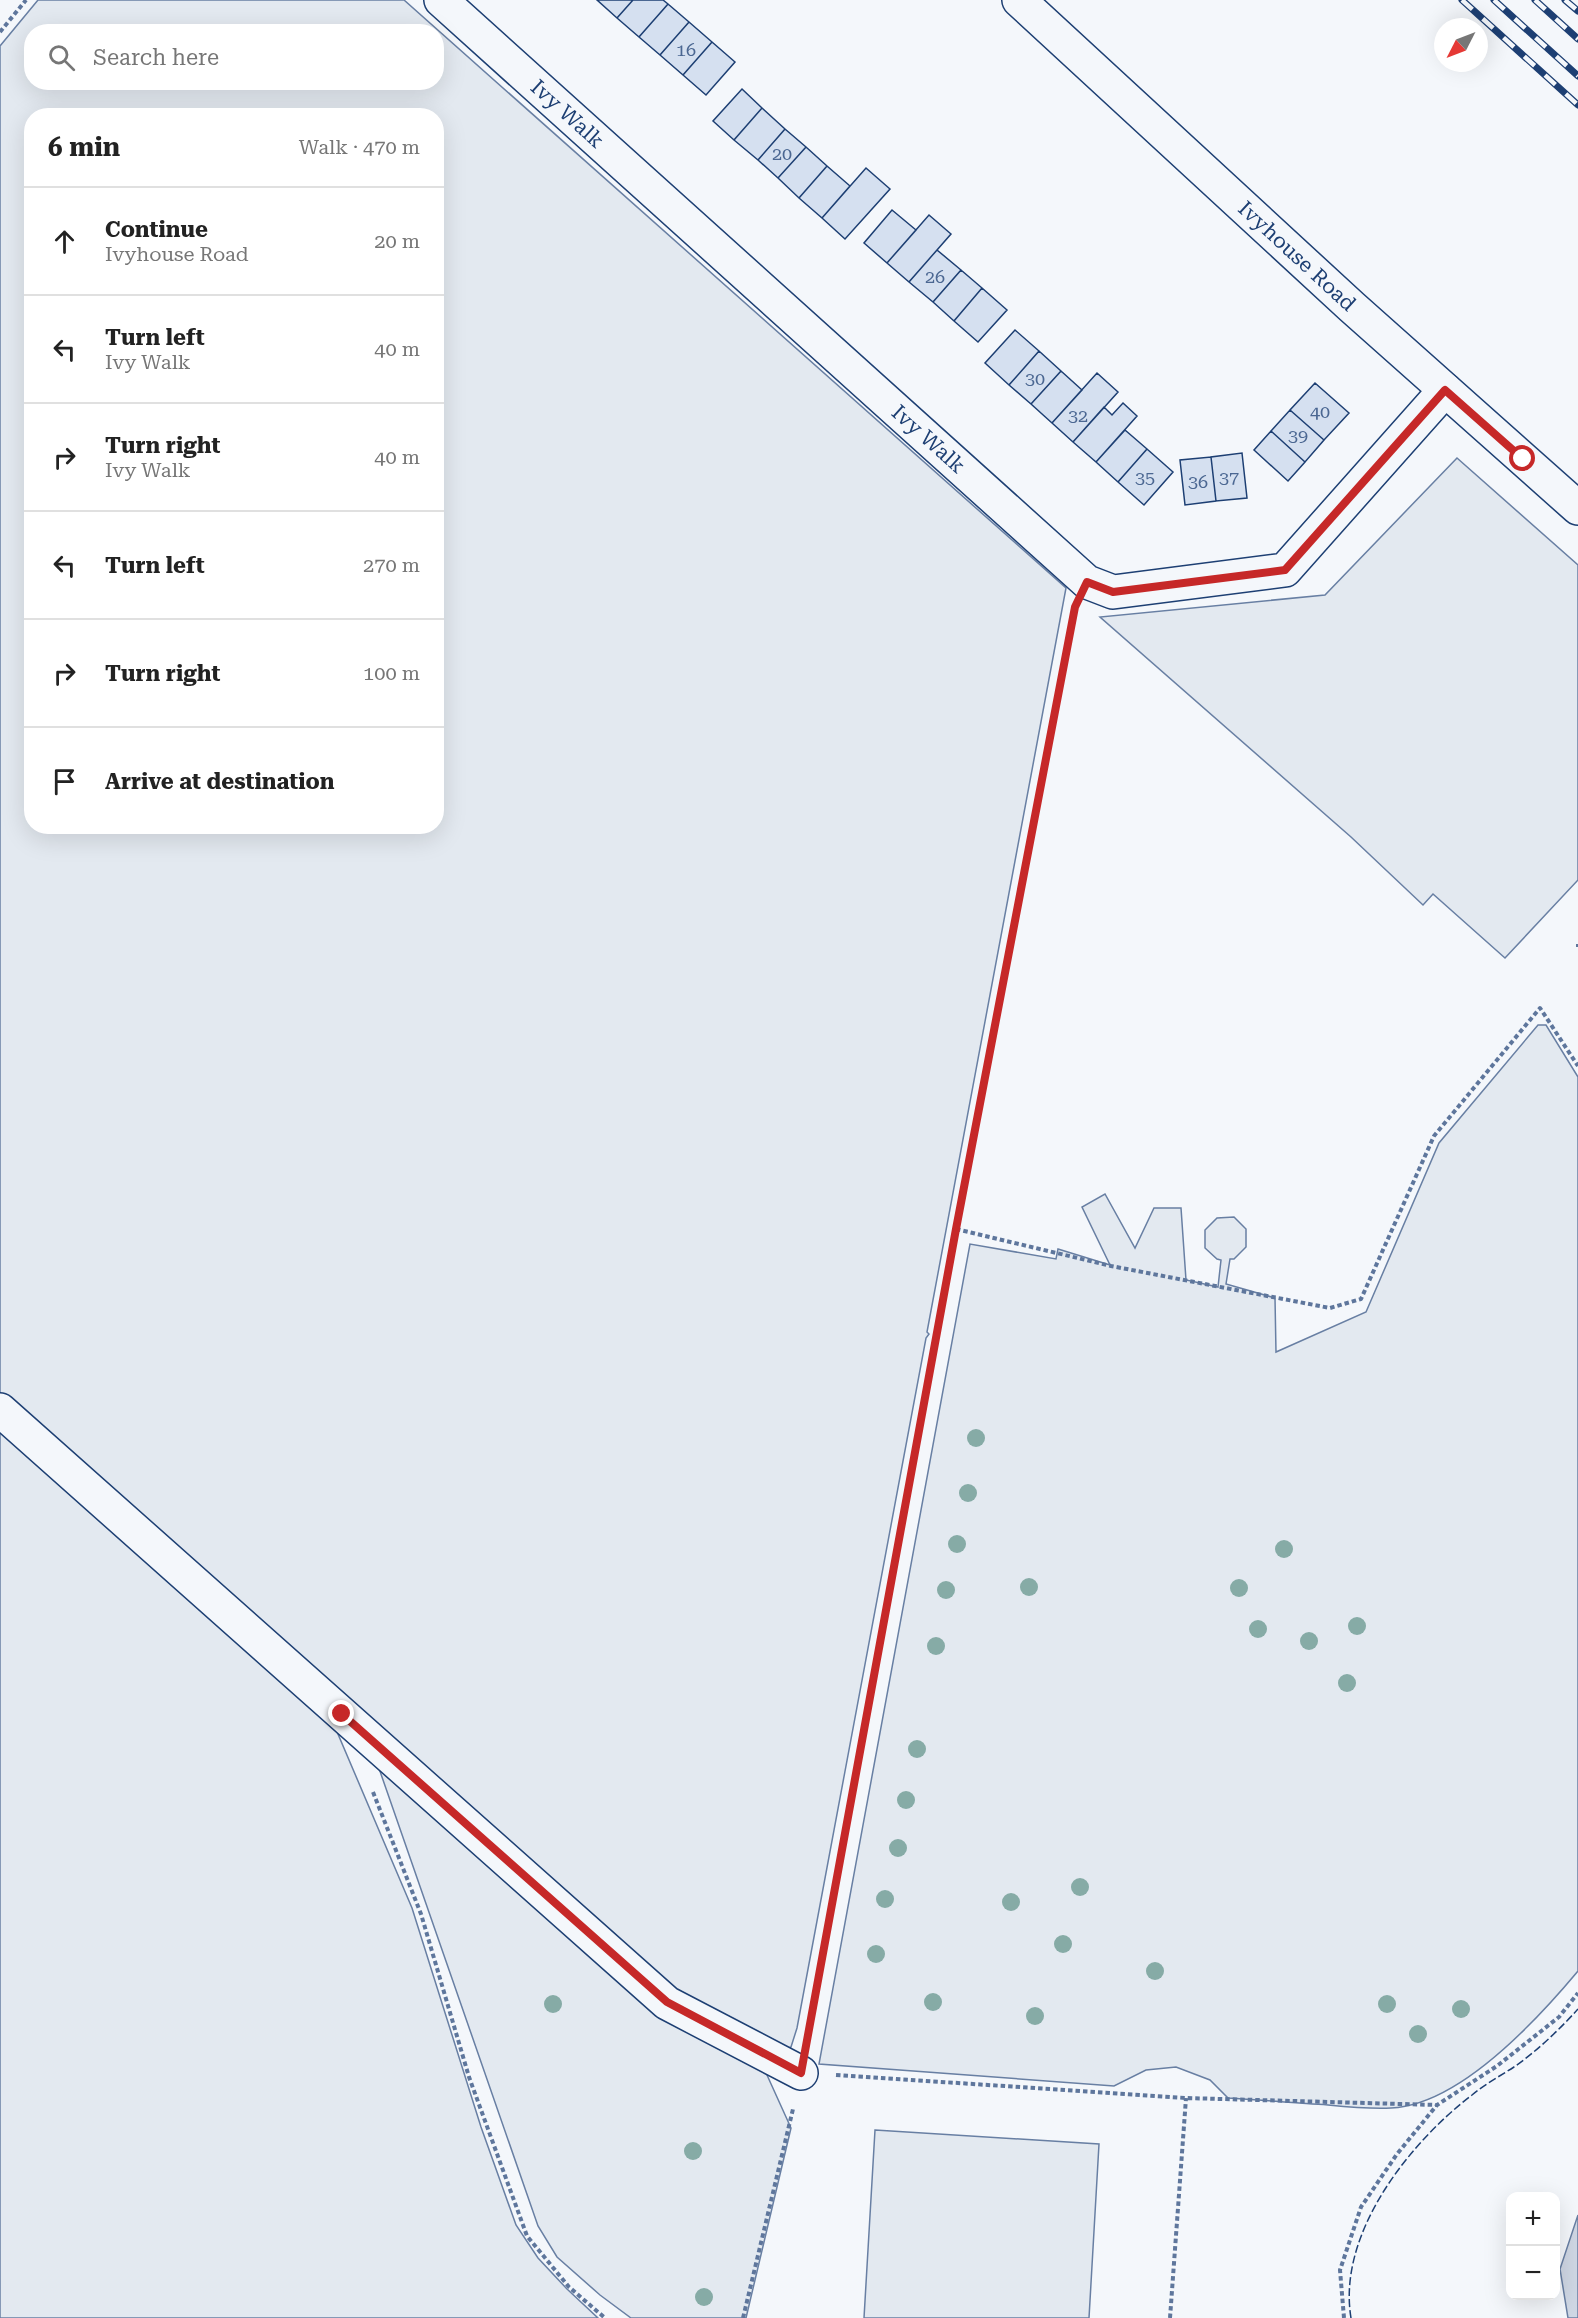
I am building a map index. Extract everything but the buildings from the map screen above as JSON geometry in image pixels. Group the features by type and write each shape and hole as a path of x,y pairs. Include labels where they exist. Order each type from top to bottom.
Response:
{"street":[{"name":"Ivy Walk","path":"441,0 1087,582 1113,592 1285,570 1445,390"},
{"name":"Ivyhouse Road","path":"1019,0 1343,299 1578,508"},
{"path":"0,1410 667,2002 801,2073"}],"path":[{"path":"0,32 26,0"},
{"path":"743,2318 801,2073 956,1229 1075,607 1087,582"},
{"path":"956,1229 1111,1266 1330,1308 1361,1299 1434,1136 1540,1008 1578,1066"},
{"path":"373,1792 421,1914 469,2077 527,2236 569,2287 605,2318"},
{"path":"1344,2318 1340,2270 1361,2207 1397,2154 1437,2105 1497,2066 1559,2017 1578,1993"},
{"path":"801,2073 1186,2098 1437,2105"},
{"path":"1170,2318 1186,2098"}],"shaded area":[{"path":"38,0 404,0 431,24 24,24 24,90 444,90 444,36 1066,588 927,1332 929,1334 926,1338 797,2028 791,2047 771,2056 762,2064 791,2128 746,2318 631,2318 600,2295 557,2257 538,2226 374,1754 335,1727 412,1908 481,2127 516,2225 538,2258 598,2318 0,2318 0,46"},
{"path":"1457,458 1578,565 1578,880 1505,958 1433,894 1423,905 1351,837 1100,617 1325,595"},
{"path":"1538,1025 1546,1025 1578,1077 1578,1971 1519,2035 1470,2076 1444,2092 1417,2103 1391,2108 1360,2108 1228,2098 1210,2080 1176,2067 1146,2070 1114,2086 819,2064 970,1244 1056,1259 1058,1249 1110,1265 1082,1207 1105,1194 1135,1248 1154,1208 1181,1208 1186,1280 1218,1287 1221,1260 1205,1248 1205,1230 1217,1218 1234,1217 1246,1229 1246,1247 1234,1259 1230,1259 1226,1284 1275,1298 1276,1352 1366,1312 1439,1143"},
{"path":"875,2130 1099,2144 1089,2318 864,2318"},
{"path":"1578,2215 1578,2318 1568,2318 1560,2269"}],"railway":[{"path":"1462,0 1578,105"},
{"path":"1494,0 1578,76"},
{"path":"1535,0 1578,39"},
{"path":"1565,0 1578,11"}],"fence":[{"path":"1351,2318 1350,2286 1355,2254 1367,2223 1383,2193 1402,2165 1448,2115 1482,2087 1531,2054 1578,2009"}],"route":[{"path":"342,1714 667,2002 801,2073 956,1229 1075,607 1087,582 1113,592 1285,570 1445,390 1523,459"}]}
